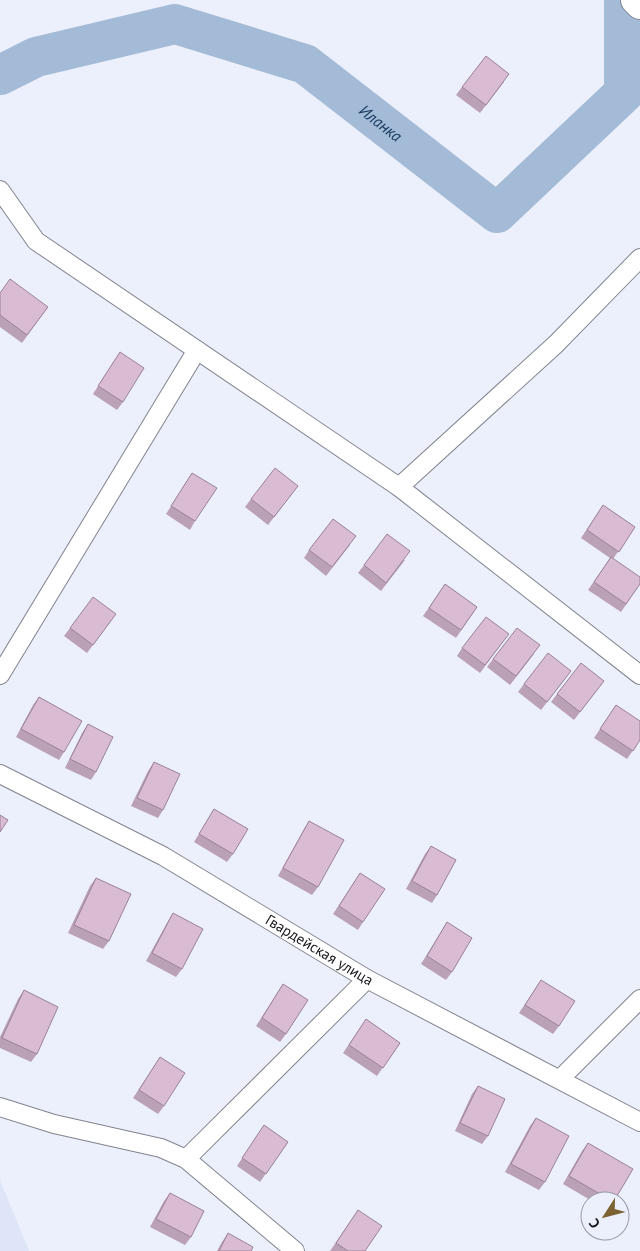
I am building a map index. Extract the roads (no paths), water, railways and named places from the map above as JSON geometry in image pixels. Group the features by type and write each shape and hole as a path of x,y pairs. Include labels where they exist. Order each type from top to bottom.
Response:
{"main road":[{"path":"635,0 640,4"}],"street":[{"path":"0,190 36,241 399,487 640,675"},
{"path":"399,487 556,344 640,258"},
{"path":"0,675 198,350"},
{"name":"Гвардейская улица","path":"0,774 163,856 367,979 640,1122"},
{"path":"186,1159 367,979"},
{"path":"560,1079 640,999"},
{"path":"0,1107 54,1124 161,1148 186,1159 295,1251"}],"waterway":[{"name":"Иланка","path":"0,75 36,57 175,24 305,64 497,213 624,93 624,0"}]}
